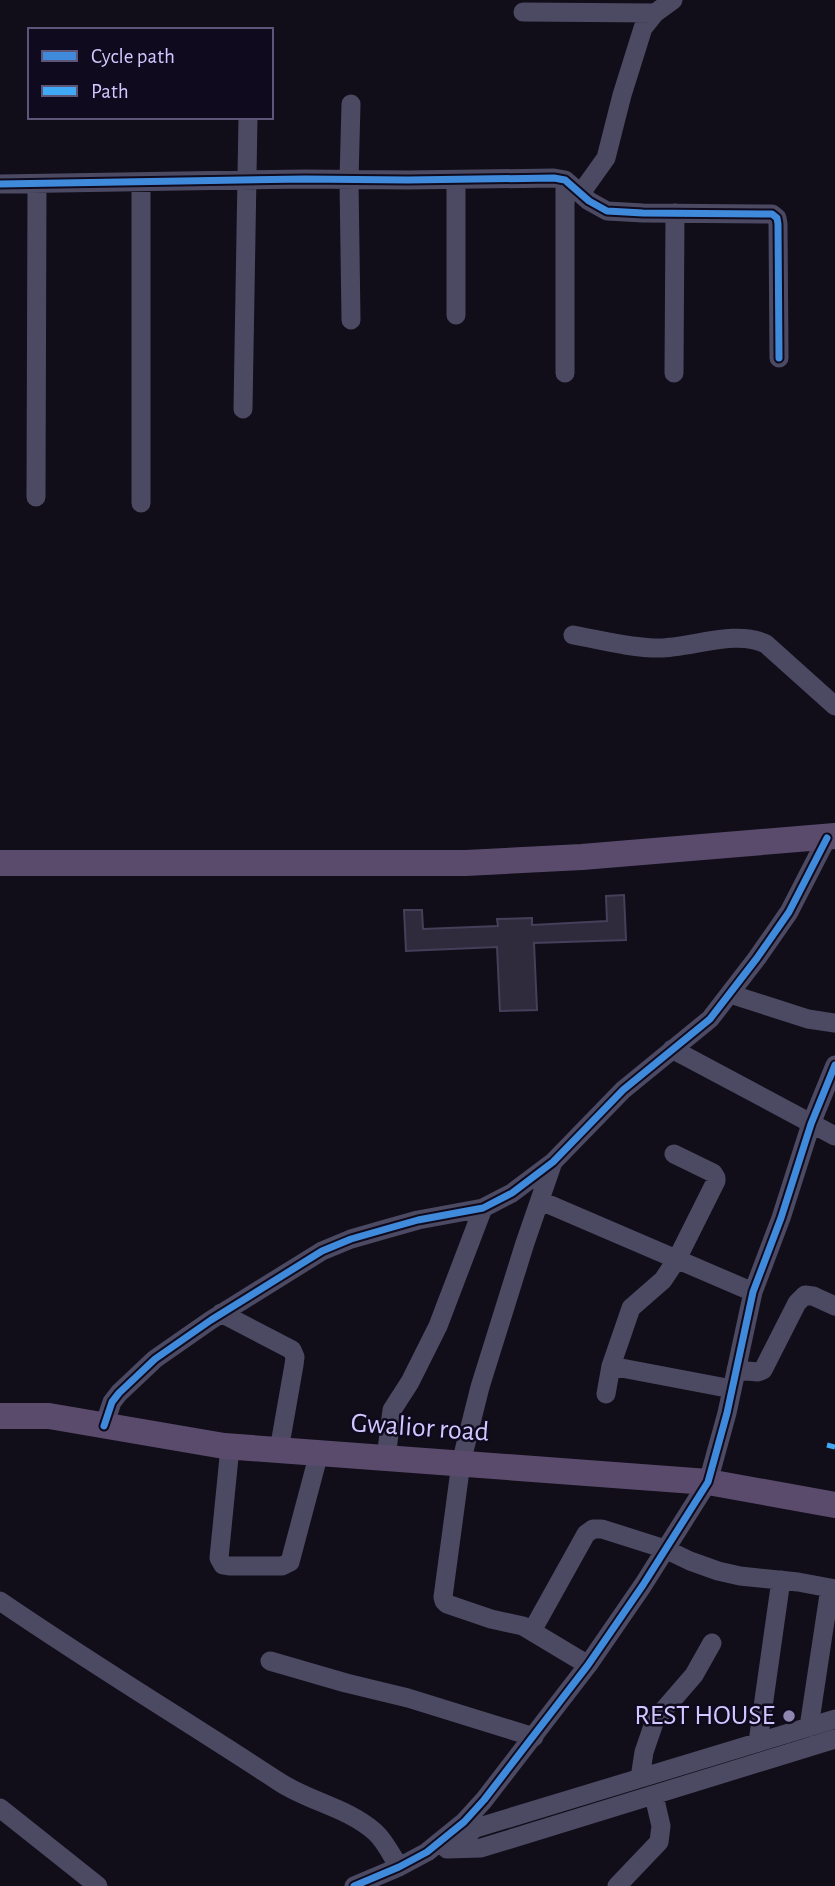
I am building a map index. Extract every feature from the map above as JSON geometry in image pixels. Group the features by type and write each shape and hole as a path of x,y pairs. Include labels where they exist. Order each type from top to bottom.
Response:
{"main road":[{"path":"2,866 466,863 582,857 831,837"},
{"name":"Gwalior road","path":"0,1416 49,1416 230,1447 708,1482 835,1505"}],"street":[{"path":"581,193 606,158 643,28 655,13 673,0"},
{"path":"523,12 655,13"},
{"path":"351,104 351,320"},
{"path":"243,409 248,119"},
{"path":"0,184 554,178 565,180 598,207 607,211 772,214 777,218 779,358"},
{"path":"456,180 456,316"},
{"path":"565,180 565,373"},
{"path":"141,182 141,502"},
{"path":"36,497 37,184"},
{"path":"674,213 674,373"},
{"path":"573,635 662,648 725,640 757,640 766,644 835,706"},
{"path":"104,1426 112,1402 155,1359 221,1313 322,1251 418,1220 483,1208 512,1193 553,1162 623,1090 707,1022 789,912 831,837"},
{"path":"730,994 808,1019 835,1023"},
{"path":"672,1049 835,1136"},
{"path":"354,1886 427,1852 464,1822 484,1800 588,1665 643,1585 708,1482 753,1292 781,1218 811,1124 835,1065"},
{"path":"606,1394 611,1366 631,1308 663,1280 677,1259 716,1178 713,1173 674,1154"},
{"path":"553,1162 480,1387 461,1463 443,1597 444,1601 491,1619 532,1630 588,1665"},
{"path":"541,1201 753,1292"},
{"path":"386,1458 392,1410 410,1382 438,1326 483,1208"},
{"path":"736,1370 762,1370 797,1303 805,1295 835,1306"},
{"path":"221,1313 292,1350 295,1357 279,1450"},
{"path":"611,1366 732,1389"},
{"path":"230,1447 219,1558 223,1565 229,1566 282,1566 290,1562 319,1453"},
{"path":"532,1630 588,1531 593,1529 602,1529 665,1549 718,1571 832,1588 809,1727"},
{"path":"758,1742 781,1580"},
{"path":"0,1601 285,1785 341,1810 368,1827 380,1837 399,1867"},
{"path":"640,1778 644,1752 655,1720 694,1675 712,1643"},
{"path":"270,1661 408,1698 534,1737"},
{"path":"447,1849 476,1828 835,1719"},
{"path":"427,1852 481,1848 835,1739"},
{"path":"617,1886 659,1842 661,1826 654,1796"},
{"path":"0,1808 98,1886"}],"building":[{"path":"624,895 626,940 534,943 537,1010 500,1011 497,947 406,951 404,910 422,910 423,929 498,926 497,919 532,918 532,925 607,921 606,896"}],"marked path":[{"path":"827,1445 835,1447"}],"cycle path":[{"path":"0,184 554,178 565,180 589,201 607,211 772,214 777,218 778,224 779,358"},
{"path":"104,1426 112,1402 155,1359 211,1320 322,1251 351,1239 418,1220 483,1208 512,1193 553,1162 623,1090 710,1019 789,912 827,838"},
{"path":"354,1886 427,1852 464,1822 484,1800 588,1665 643,1585 708,1482 727,1413 753,1292 781,1218 811,1124 835,1065"}],"place":[{"name":"REST HOUSE","path":"789,1716"}]}
